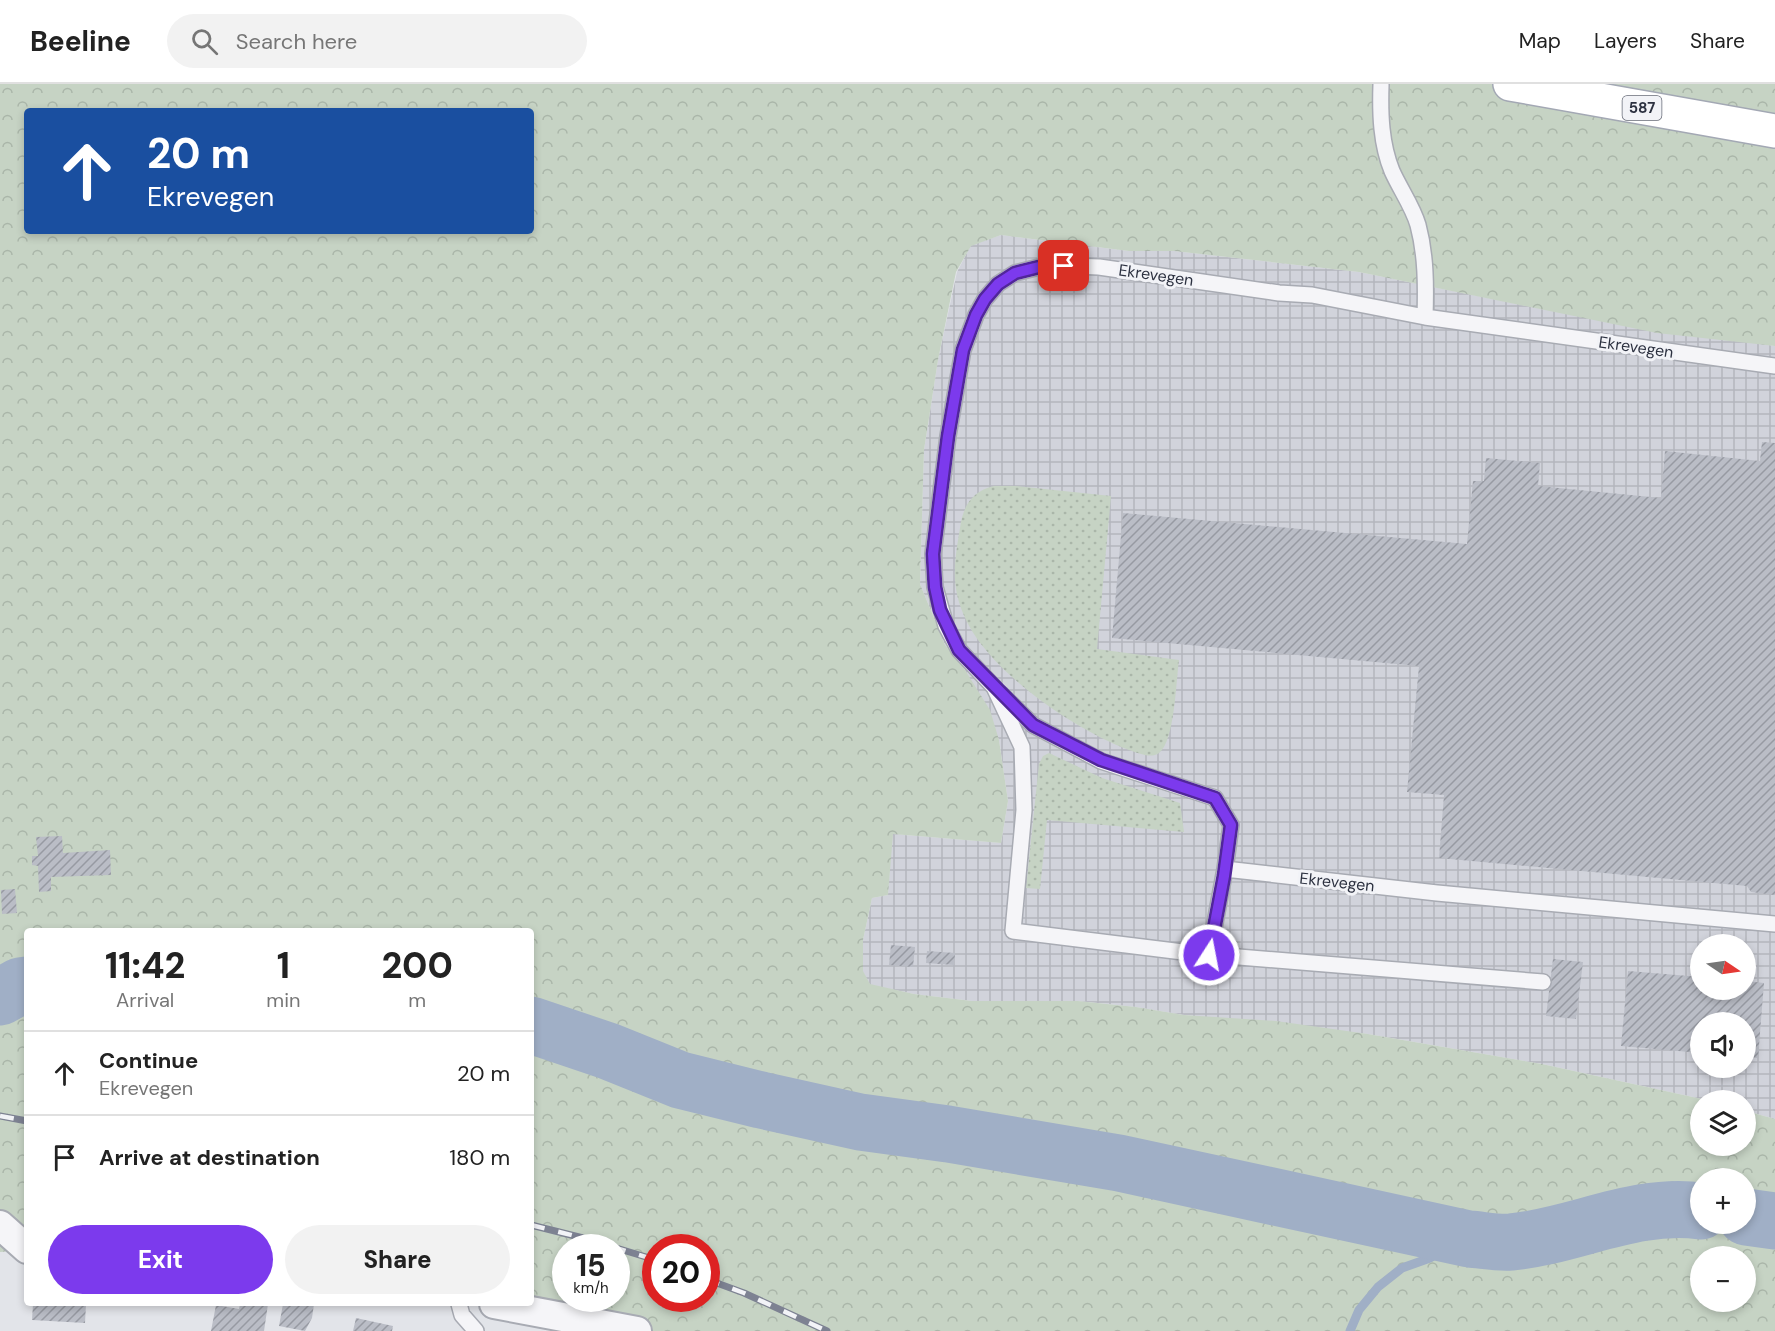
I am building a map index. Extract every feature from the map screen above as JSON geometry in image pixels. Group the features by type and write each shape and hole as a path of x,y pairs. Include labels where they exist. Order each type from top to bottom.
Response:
{"main road":[{"name":"587","path":"1510,84 1775,132"}],"street":[{"path":"0,1224 24,1246"},
{"path":"0,1252 24,1249"},
{"path":"505,1306 637,1331"}],"lane":[{"path":"1381,85 1380,108 1383,138 1391,168 1417,224 1427,280 1425,317"},
{"name":"Ekrevegen","path":"1775,366 1425,317 1312,295 1099,267 1047,265 1015,273 998,284 985,299 976,315 963,350 948,436 933,554 935,587 946,626 959,650 1033,725 1101,760 1215,798 1231,825 1225,869 1448,894 1775,924"},
{"name":"Ekrevegen","path":"994,687 1022,747 1024,810 1012,931 1209,955 1543,982"},
{"path":"1209,955 1225,869"},
{"path":"460,1306 462,1314 476,1331"}],"shaded area":[{"path":"1001,235 1129,251 1174,251 1359,272 1537,308 1775,346 1775,1119 1756,1114 1756,1090 1690,1090 1690,1096 1542,1064 1368,1034 1184,1015 1078,1001 972,1001 914,994 870,985 863,972 863,940 872,898 888,895 892,834 1001,843 1008,801 999,740 965,670 945,645 920,584 924,450 938,360 957,272 971,245"}],"green space":[{"path":"0,84 1775,84 1775,346 1657,333 1359,272 1174,251 1129,251 1001,235 971,246 956,272 938,360 924,450 920,584 945,645 965,670 990,710 999,740 1008,801 1001,843 893,834 888,895 872,898 863,940 863,971 870,984 914,994 972,1001 1078,1001 1184,1015 1276,1021 1368,1034 1542,1064 1690,1096 1690,1156 1756,1156 1756,1114 1775,1119 1775,1331 637,1331 562,1312 630,1312 630,1234 552,1234 552,1309 534,1305 534,928 24,928 24,1250 0,1252"},
{"path":"994,486 1111,496 1097,649 1179,660 1172,724 1164,746 1156,755 1140,754 1108,741 1061,714 1015,680 979,642 967,622 958,598 955,576 956,553 961,520 966,506 974,496"},
{"path":"1049,753 1102,778 1180,803 1184,832 1047,820 1040,889 1026,888 1039,764 1043,756"}],"building":[{"path":"1762,442 1775,443 1775,895 1751,892 1747,886 1439,858 1444,795 1407,792 1419,666 1112,638 1123,513 1467,544 1473,481 1484,481 1486,458 1540,463 1538,486 1661,498 1665,451 1760,461"},
{"path":"62,836 63,853 110,850 111,875 51,877 51,891 39,892 38,866 32,865 32,856 38,856 36,837"},
{"path":"15,889 17,913 2,914 1,890"},
{"path":"891,945 915,947 913,967 889,965"},
{"path":"927,951 955,953 954,965 926,963"},
{"path":"1553,959 1583,962 1576,1019 1546,1016"},
{"path":"1628,971 1690,976 1690,1000 1756,1000 1756,982 1764,983 1758,1058 1756,1058 1756,1012 1690,1012 1690,1052 1621,1046"},
{"path":"33,1306 86,1306 85,1323 32,1320"},
{"path":"216,1306 239,1309 240,1306 268,1306 264,1331 211,1331"},
{"path":"283,1306 314,1306 312,1318 305,1331 279,1326"},
{"path":"356,1318 393,1326 392,1331 353,1331"}],"waterway":[{"path":"0,997 24,985"},
{"path":"534,1026 608,1051 680,1080 761,1100 860,1122 948,1134 1119,1163 1469,1239 1495,1242 1535,1239 1629,1215 1652,1211 1690,1211"},
{"path":"1756,1218 1775,1221"},
{"path":"1350,1331 1359,1310 1378,1287 1402,1268 1430,1258 1455,1242 1469,1239"}],"railway":[{"path":"0,1116 24,1120"},
{"path":"534,1226 642,1256"},
{"path":"720,1284 827,1331"}],"route":[{"path":"1064,266 1047,265 1015,273 998,284 985,299 976,315 963,350 948,436 933,554 935,587 946,626 959,650 1033,725 1101,760 1215,798 1231,825 1209,955"}]}
